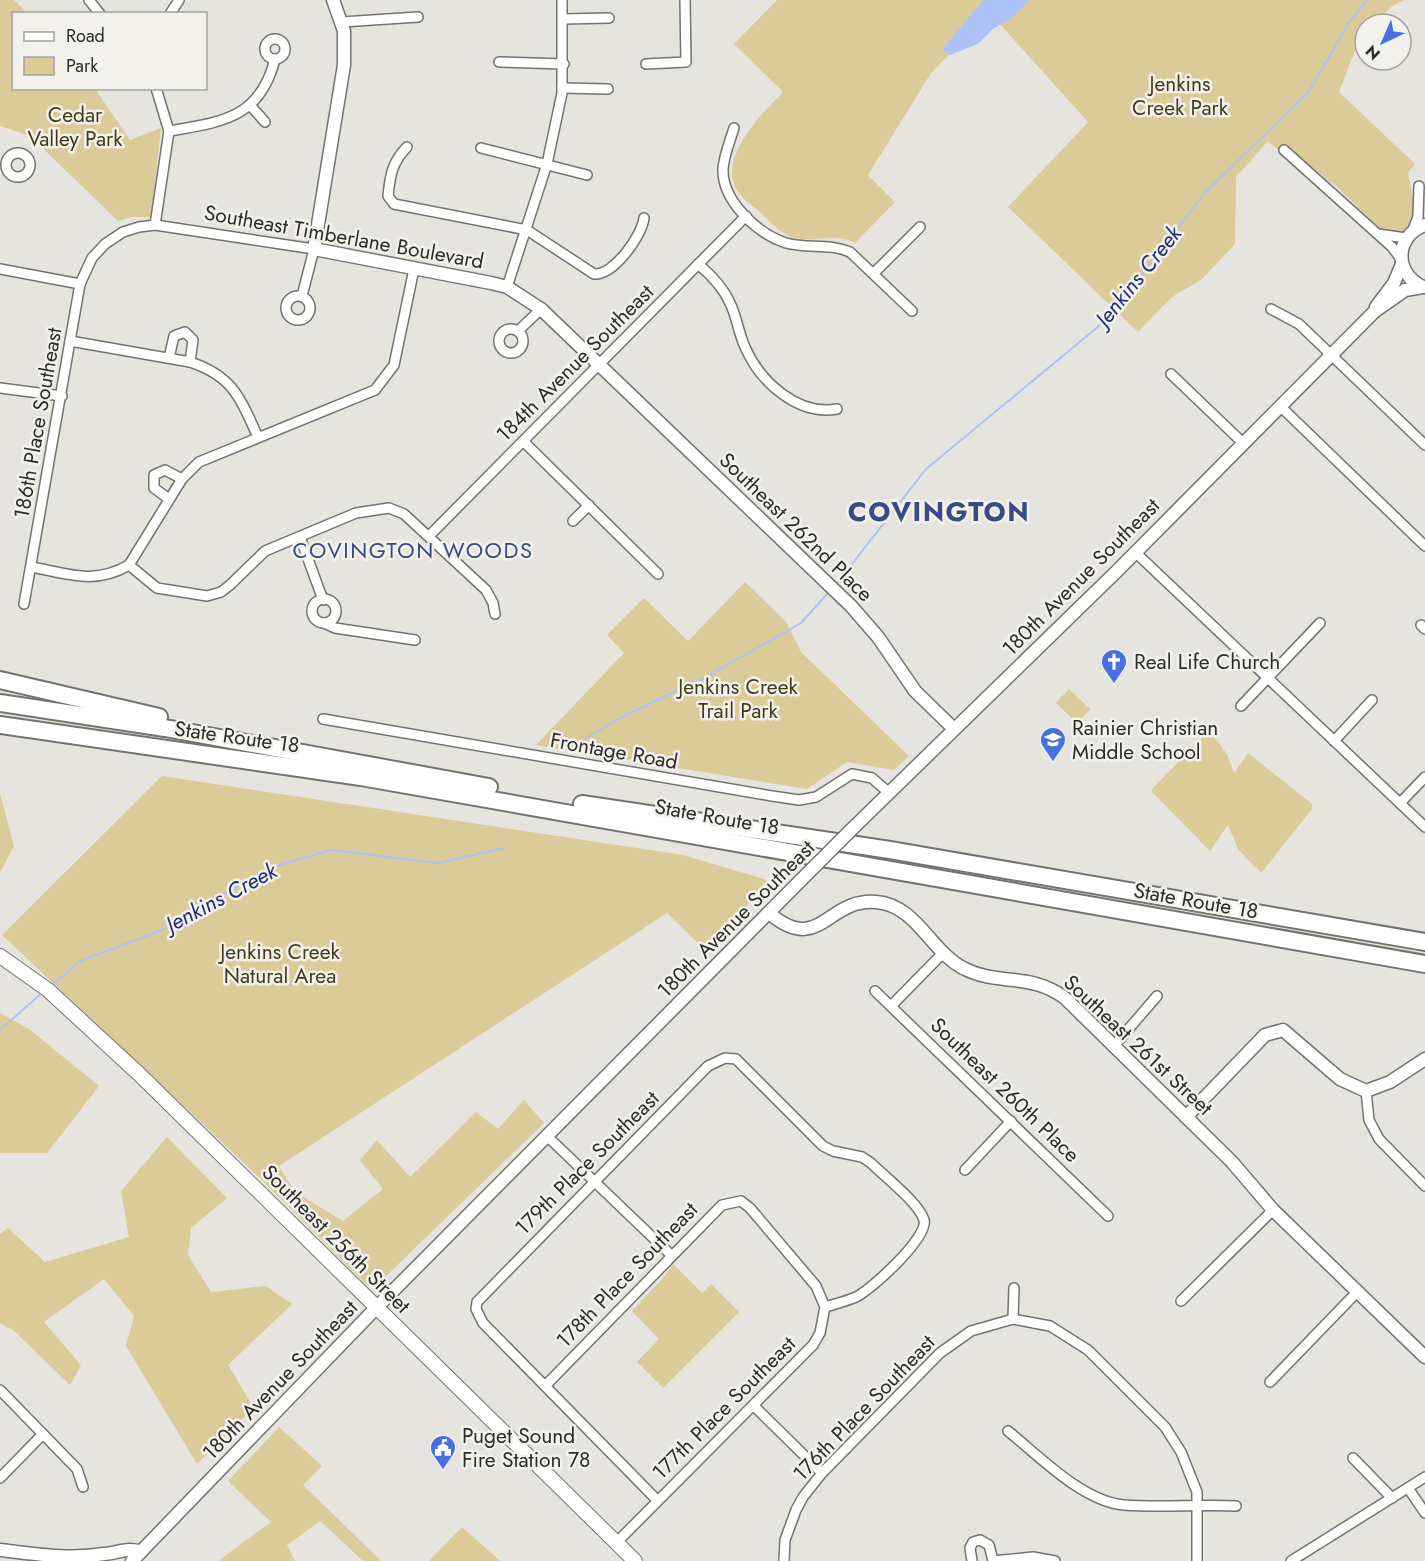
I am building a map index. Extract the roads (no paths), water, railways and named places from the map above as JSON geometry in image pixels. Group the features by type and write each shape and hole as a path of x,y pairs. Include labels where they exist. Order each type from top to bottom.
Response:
{"highway":[{"path":"0,680 352,763"},
{"name":"State Route 18","path":"0,704 165,728 352,763 508,797"},
{"name":"State Route 18","path":"0,725 508,797 1425,964"},
{"path":"0,733 159,748"},
{"name":"State Route 18","path":"553,805 890,850 1425,942"}],"main road":[{"name":"Southeast 256th Street","path":"0,956 48,990 86,1024 635,1561"}],"street":[{"path":"89,0 98,12"},
{"path":"302,296 314,249 344,65 345,44 342,21 333,0"},
{"path":"645,64 686,62 685,0"},
{"path":"507,287 547,164 562,88 563,3"},
{"path":"342,21 418,17"},
{"path":"563,19 609,18"},
{"path":"169,131 224,121 250,105 264,89 274,59"},
{"path":"499,62 564,64"},
{"path":"562,88 608,89"},
{"path":"155,225 169,131 157,90"},
{"path":"250,105 265,122"},
{"path":"734,128 725,157 724,179 729,192 746,216 767,233 787,243 837,246 850,252 912,310"},
{"path":"407,147 395,160 390,173 388,196 398,206 527,230 590,273 601,274 637,239 644,218"},
{"path":"481,148 587,174"},
{"path":"1284,150 1376,233 1401,262 1408,276 1424,287"},
{"path":"1409,235 1418,217 1419,186 1425,195"},
{"name":"184th Avenue Southeast","path":"429,536 746,216"},
{"name":"Southeast Timberlane Boulevard","path":"80,284 92,258 105,244 123,232 155,225 314,249 414,269 470,277 507,287 541,309 598,365"},
{"path":"1376,233 1409,235 1425,225"},
{"path":"874,273 920,227"},
{"name":"180th Avenue Southeast","path":"1375,311 1394,283 1409,235"},
{"path":"698,264 723,290 734,313 745,348 780,392 806,408 825,411 837,409"},
{"path":"0,268 80,284"},
{"path":"32,567 95,578 110,575 129,565 182,479 199,462 375,390 394,365 414,269"},
{"name":"186th Place Southeast","path":"24,604 80,284"},
{"name":"180th Avenue Southeast","path":"136,1557 376,1308 888,792 1135,552 1331,354 1375,311 1405,290 1424,287"},
{"path":"518,331 541,309"},
{"path":"1271,309 1299,324 1425,446"},
{"path":"169,358 174,336 185,332 194,340 190,362"},
{"path":"70,341 207,367 231,386 258,436"},
{"name":"Southeast 262nd Place","path":"598,365 851,606 878,638 915,691 954,729"},
{"path":"1171,374 1243,443"},
{"path":"0,388 62,396"},
{"path":"1280,406 1425,546"},
{"path":"523,441 658,574"},
{"path":"169,499 154,488 154,475 165,470 182,479"},
{"path":"573,521 589,506"},
{"path":"129,565 157,588 207,596 221,592 230,585 265,550 356,513 389,508 404,514 486,590 493,603 495,614"},
{"path":"300,537 323,600"},
{"path":"1135,552 1425,827"},
{"path":"324,623 331,621 336,611 330,601 323,600 316,603 313,614 317,621 335,628 415,640"},
{"path":"1241,706 1320,623"},
{"path":"1334,741 1372,700"},
{"name":"Frontage Road","path":"323,719 799,800 816,797 852,774 872,778 888,792"},
{"path":"1400,803 1425,777"},
{"name":"Southeast 261st Street","path":"770,913 787,926 802,931 817,926 854,904 878,902 906,915 965,969 1050,987 1232,1162 1273,1210 1425,1357"},
{"path":"892,1005 944,952"},
{"name":"Southeast 260th Place","path":"875,991 1108,1216"},
{"path":"1113,1047 1157,996"},
{"path":"1186,1117 1265,1035 1283,1030 1340,1079 1366,1091 1390,1082 1425,1059"},
{"name":"179th Place Southeast","path":"545,1386 483,1323 476,1309 482,1294 708,1066 725,1058 736,1059 823,1146 833,1151 862,1157 871,1163 921,1213 925,1226 920,1238 869,1289 856,1297 825,1306"},
{"path":"1366,1091 1369,1120 1379,1139 1425,1186"},
{"path":"965,1170 1011,1121"},
{"path":"548,1137 671,1255"},
{"name":"178th Place Southeast","path":"545,1386 722,1205 741,1201 816,1286 825,1306"},
{"path":"1181,1301 1273,1210"},
{"path":"1014,1288 1013,1319 1050,1326 1088,1350 1165,1427 1181,1452 1199,1504 1197,1561"},
{"path":"1270,1382 1358,1291"},
{"name":"177th Place Southeast","path":"616,1543 813,1345 820,1333 825,1306"},
{"name":"176th Place Southeast","path":"784,1561 785,1540 796,1510 802,1497 822,1473 940,1353 971,1331 1013,1319"},
{"path":"545,1386 657,1500"},
{"path":"0,1390 77,1469 83,1487"},
{"path":"754,1406 822,1473"},
{"path":"1008,1431 1069,1481 1096,1497 1122,1505 1236,1506"},
{"path":"0,1478 43,1434"},
{"path":"1353,1458 1392,1498"},
{"path":"1291,1561 1425,1477"},
{"path":"1408,1488 1425,1513"},
{"path":"972,1561 969,1548 973,1542 980,1540 989,1545 993,1561 1034,1557 1054,1561"},
{"path":"0,1550 47,1556 87,1557 129,1549 136,1557"},
{"path":"87,1557 102,1561"}],"water":[{"path":"984,0 1029,0 1011,19 994,28 978,44 950,55 944,52 944,47"}],"waterway":[{"name":"Jenkins Creek","path":"838,582 926,469 1105,321 1205,193 1309,91 1350,21 1367,0"},
{"name":"Jenkins Creek","path":"586,738 626,715 704,678 801,623 828,593"},
{"name":"Jenkins Creek","path":"50,987 80,961 160,931 269,868 331,850 438,863 504,848"},
{"name":"Jenkins Creek","path":"0,1030 43,992"}],"place":[{"name":"Real Life Church","path":"1114,685"},
{"name":"Rainier Christian Middle School","path":"1053,763"},
{"name":"Puget Sound Fire Station 78","path":"443,1471"}],"district":[{"name":"COVINGTON","path":"939,512"},
{"name":"COVINGTON WOODS","path":"413,550"}],"park label":[{"name":"Jenkins Creek Park","path":"1180,96"},
{"name":"Cedar Valley Park","path":"75,127"},
{"name":"Jenkins Creek Trail Park","path":"738,699"},
{"name":"Jenkins Creek Natural Area","path":"280,964"}]}
